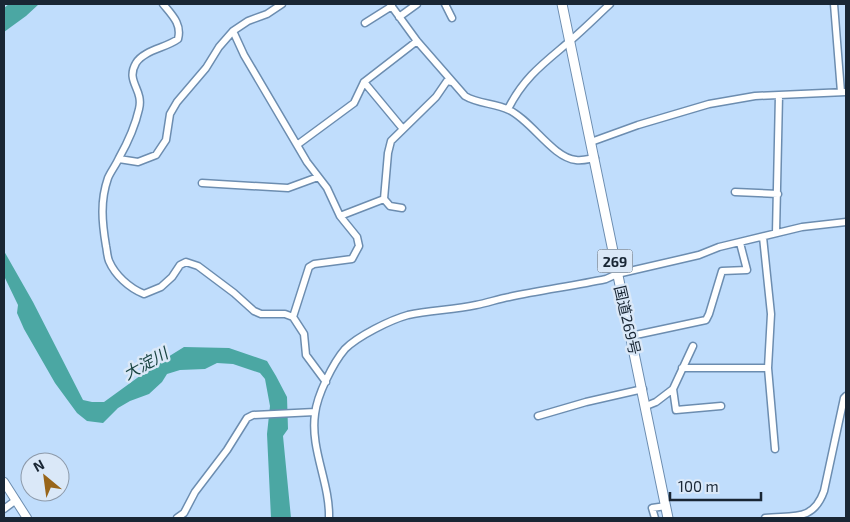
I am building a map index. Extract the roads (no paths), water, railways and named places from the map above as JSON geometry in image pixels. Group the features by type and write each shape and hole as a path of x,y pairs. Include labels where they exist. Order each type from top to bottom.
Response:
{"highway":[{"name":"国道269号","path":"562,4 595,158 617,274 643,388 668,518"}],"main road":[{"path":"4,482 27,518"}],"street":[{"path":"163,4 179,24 180,31 178,39 142,56 132,71 132,77 141,96 140,107 134,131 108,177 102,204 108,260 122,279 134,290 144,294 161,287 172,277 180,265 186,262 198,266 234,293 254,311 261,314 284,314 293,318 304,334 306,355 326,382"},
{"path":"119,158 138,162 156,155 166,140 170,114 177,102 206,68 219,47 233,31 248,21 267,14 282,4"},
{"path":"400,17 417,4"},
{"path":"445,4 452,18"},
{"path":"508,109 517,92 543,62 570,41 610,4"},
{"path":"591,142 638,125 710,104 755,96 844,92 834,4"},
{"path":"365,23 391,5 417,41 465,96 472,100 508,109 519,115 554,149 569,159 595,158"},
{"path":"233,31 244,54 297,144 327,188 340,216 357,237 359,246 352,259 314,264 309,267 293,318"},
{"path":"297,144 354,103 364,82 417,41"},
{"path":"402,208 390,206 384,199 388,153 391,141 436,97 447,81 452,82"},
{"path":"364,82 403,129"},
{"path":"776,233 779,95"},
{"path":"202,183 288,188 318,176"},
{"path":"735,192 778,194"},
{"path":"340,216 384,199"},
{"path":"329,518 328,496 315,440 315,412 326,382 345,350 361,338 399,318 407,316 475,305 606,279 617,274 699,256 719,247 776,233 802,227 846,222"},
{"path":"763,237 772,314 768,368 775,449"},
{"path":"632,336 706,320 722,271 747,270 740,243"},
{"path":"646,406 656,402 672,389 694,346"},
{"path":"682,368 768,368"},
{"path":"538,416 643,388"},
{"path":"672,389 676,410 721,406"},
{"path":"765,518 807,514 814,510 821,500 846,396"},
{"path":"176,518 184,512 247,418 253,415 315,412"},
{"path":"4,509 16,500"},
{"path":"655,518 652,508 666,506"}],"water label":[{"name":"大淀川","path":"145,363"}]}
